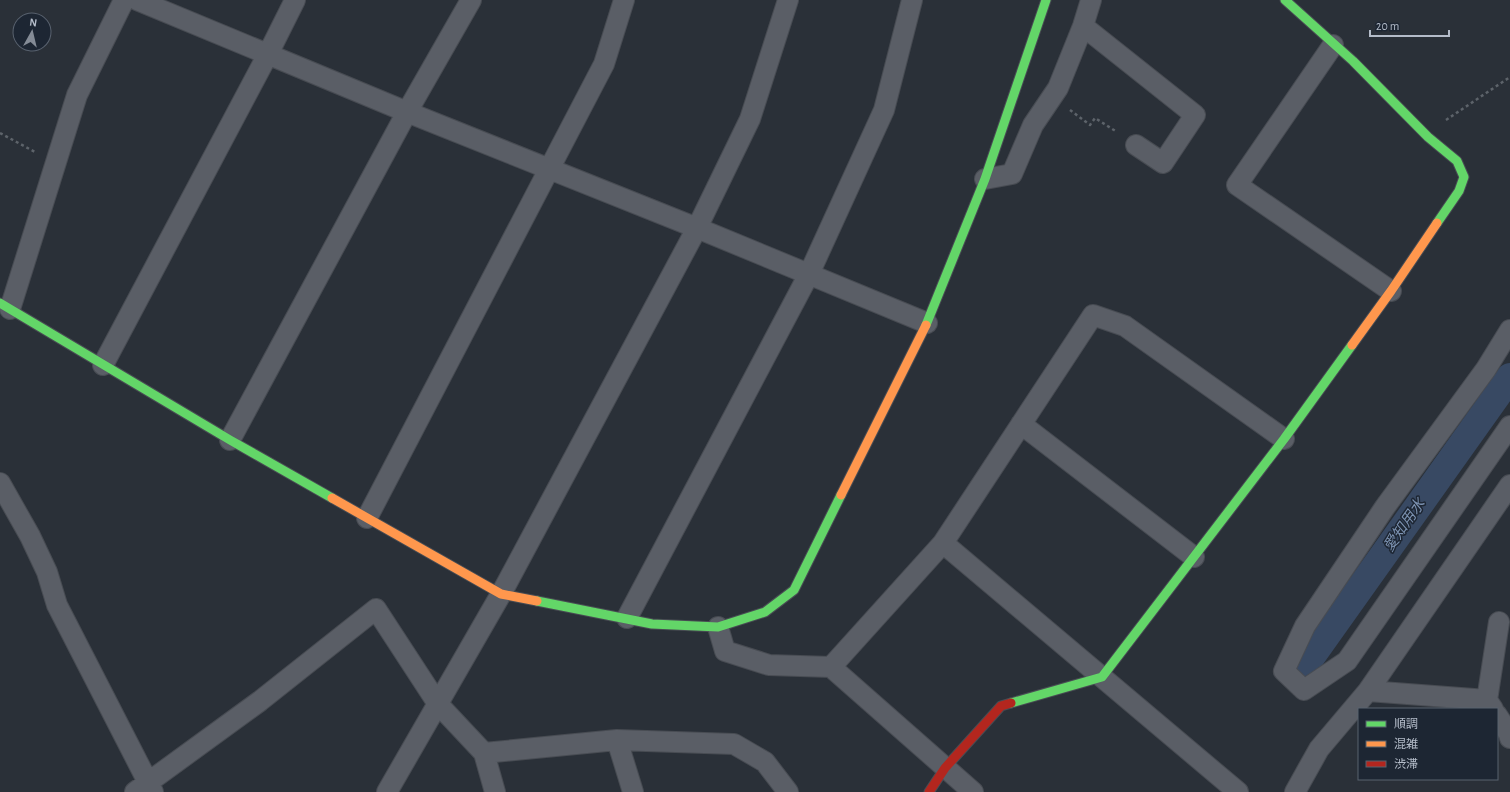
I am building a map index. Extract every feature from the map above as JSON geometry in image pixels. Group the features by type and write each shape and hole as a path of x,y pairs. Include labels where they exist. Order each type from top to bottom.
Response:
{"street":[{"path":"124,0 77,95 56,163 5,306 230,440 501,594 652,624 718,627 765,612 794,590 927,323 985,179 1046,0"},
{"path":"137,0 407,112 697,228 927,323"},
{"path":"103,365 268,54 295,0"},
{"path":"230,440 407,112 471,0"},
{"path":"367,518 604,64 624,0"},
{"path":"387,792 501,594 697,228 750,120 788,0"},
{"path":"626,618 809,274 884,110 912,0"},
{"path":"985,179 1012,174 1033,125 1058,88 1083,26 1091,0"},
{"path":"929,792 945,768 1000,706 1102,677 1284,439 1390,291 1459,190 1464,177 1457,161 1428,137 1352,61 1285,0"},
{"path":"1083,26 1195,115 1164,163 1136,145"},
{"path":"1333,45 1237,185 1390,291"},
{"path":"831,667 943,543 1093,315 1125,326 1284,439"},
{"path":"1510,330 1486,369 1385,507 1305,626 1284,671 1304,690 1347,661 1510,426"},
{"path":"1021,424 1194,557"},
{"path":"0,483 30,536 47,572 57,605 145,789 260,701 376,609 438,704 484,752 495,792"},
{"path":"1296,792 1319,749 1368,691 1510,485"},
{"path":"943,543 1238,792"},
{"path":"1368,691 1492,708 1499,622"},
{"path":"718,627 725,651 769,665 831,667 973,792"},
{"path":"1498,717 1510,734 1510,738"},
{"path":"484,752 617,740 734,744 765,762 788,792"},
{"path":"617,740 633,792"}],"path":[{"path":"1428,137 1436,127 1510,77"},
{"path":"1051,98 1090,125 1096,118 1136,145"},
{"path":"0,133 56,163"}],"waterway":[{"name":"愛知用水","path":"1299,674 1510,377"}],"traffic: fast":[{"path":"926,325 985,179 1046,0"},
{"path":"1285,0 1353,61 1428,137 1457,161 1464,177 1459,191 1437,223"},
{"path":"0,303 230,440 332,498"},
{"path":"1011,703 1102,677 1284,439 1352,345"},
{"path":"537,601 652,624 718,627 765,612 794,590 841,495"}],"traffic: slow":[{"path":"1352,345 1437,223"},
{"path":"841,495 926,325"},
{"path":"332,498 501,594 537,601"}],"traffic: jam":[{"path":"929,792 945,768 1001,706 1011,703"}]}
